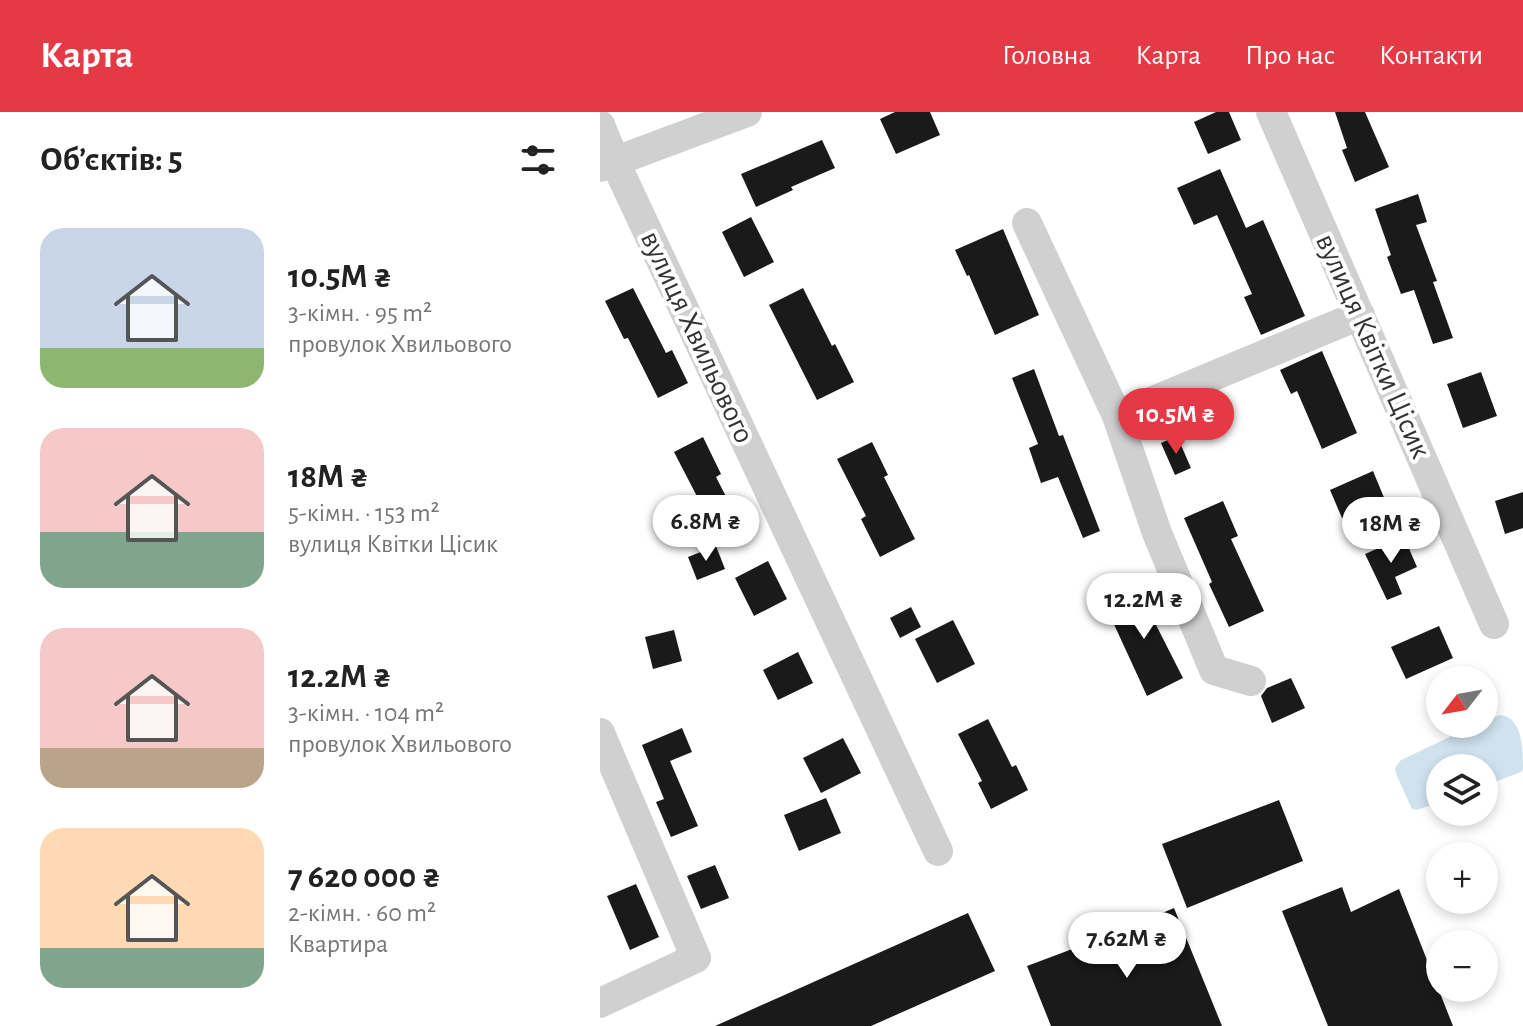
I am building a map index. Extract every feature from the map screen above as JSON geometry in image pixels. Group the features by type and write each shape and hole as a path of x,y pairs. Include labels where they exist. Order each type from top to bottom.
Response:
{"street":[{"path":"607,164 747,112"},
{"name":"вулиця Квітки Цісик","path":"1271,112 1494,624"},
{"name":"вулиця Хвильового","path":"600,125 607,164 938,851"},
{"path":"1027,223 1117,416 1157,533 1214,670 1251,681"},
{"path":"1117,416 1360,315"},
{"path":"600,733 696,958 600,1003"}],"water":[{"path":"1498,716 1508,717 1517,728 1523,753 1521,772 1498,781 1498,754 1426,754 1426,807 1412,809 1396,774 1395,768 1401,760 1447,738 1498,738"}],"building":[{"path":"895,112 930,112 940,135 896,154 880,119"},
{"path":"1216,112 1229,112 1241,140 1208,154 1194,122"},
{"path":"1335,112 1365,112 1389,167 1355,182 1342,150 1347,148"},
{"path":"822,140 835,168 791,187 793,190 756,207 741,174"},
{"path":"1220,169 1246,228 1263,220 1305,316 1261,335 1244,297 1252,294 1217,215 1194,225 1177,188"},
{"path":"1418,194 1427,222 1416,225 1437,281 1433,282 1453,338 1433,344 1414,290 1401,294 1387,257 1391,255 1375,209"},
{"path":"751,217 774,262 744,277 722,232"},
{"path":"1003,229 1039,315 995,335 955,250"},
{"path":"633,288 666,353 672,350 688,383 658,398 628,338 624,339 605,301"},
{"path":"803,288 854,382 817,400 769,305"},
{"path":"1322,351 1357,433 1322,449 1297,391 1291,394 1280,370"},
{"path":"1034,369 1100,531 1083,538 1058,477 1041,483 1029,448 1038,444 1012,378"},
{"path":"1481,372 1497,416 1463,428 1447,384"},
{"path":"1177,436 1191,468 1175,475 1161,443"},
{"path":"703,437 721,474 716,477 740,524 710,540 696,512 703,508 674,452"},
{"path":"872,442 888,475 884,477 915,539 880,557 861,519 866,516 837,459"},
{"path":"1373,471 1385,500 1342,518 1330,490"},
{"path":"1523,492 1523,528 1505,534 1495,501"},
{"path":"1223,501 1238,536 1231,539 1264,611 1229,627 1184,518"},
{"path":"1404,537 1417,567 1395,577 1402,594 1387,600 1365,554"},
{"path":"716,546 725,569 697,580 688,557"},
{"path":"768,561 787,599 754,616 735,578"},
{"path":"1147,586 1161,615 1153,619 1183,678 1147,696 1106,607"},
{"path":"911,607 921,627 900,638 890,618"},
{"path":"953,620 975,664 937,683 915,639"},
{"path":"1439,626 1453,658 1435,666 1426,666 1426,670 1406,679 1391,647"},
{"path":"674,630 682,661 653,669 645,637"},
{"path":"798,652 813,683 778,700 763,670"},
{"path":"1291,678 1305,708 1272,723 1261,696 1267,688"},
{"path":"988,719 1012,767 1016,765 1028,790 991,809 978,783 982,781 958,734"},
{"path":"682,728 692,752 670,761 698,826 671,837 656,802 664,799 642,745"},
{"path":"843,738 861,773 821,793 803,758"},
{"path":"826,798 841,833 799,851 784,815"},
{"path":"1279,800 1303,861 1187,908 1162,844"},
{"path":"715,865 729,898 701,909 687,876"},
{"path":"636,884 659,937 630,950 607,896"},
{"path":"1342,887 1351,912 1399,889 1426,958 1426,1002 1444,1002 1453,1026 1328,1026 1282,911"},
{"path":"1174,908 1222,1026 1051,1026 1027,966"},
{"path":"968,913 995,971 871,1026 715,1026"}]}
